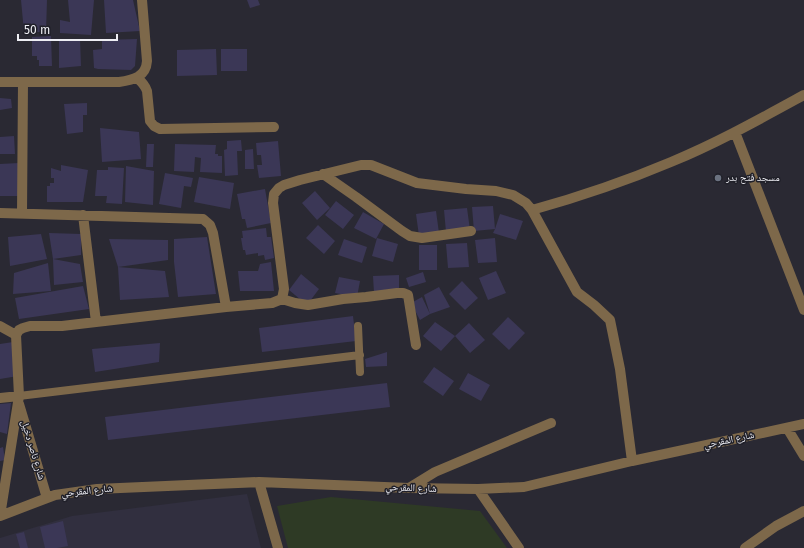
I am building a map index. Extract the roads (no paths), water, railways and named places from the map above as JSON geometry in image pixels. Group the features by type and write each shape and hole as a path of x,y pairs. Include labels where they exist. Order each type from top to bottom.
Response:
{"street":[{"path":"0,82 119,82 137,78 146,68 142,0"},
{"path":"137,78 143,82 146,87 150,121 154,126 160,128 274,127"},
{"path":"22,214 23,82"},
{"path":"532,210 567,200 670,163 712,144 804,95"},
{"path":"735,132 804,310"},
{"path":"282,299 284,290 273,203 274,194 284,185 361,165 370,165 418,183 496,191 513,195 526,203 532,210 577,292 610,320 620,369 632,461"},
{"path":"323,174 410,236 422,238 471,231"},
{"path":"0,213 203,219 210,225 213,233 226,307"},
{"path":"83,215 96,322"},
{"path":"0,326 16,335 19,330 30,326 62,326 272,303 282,299 308,305 343,299 405,293 408,295 416,345"},
{"name":"شارع ناصر دخيل","path":"0,516 19,399 16,335"},
{"path":"0,398 19,399"},
{"name":"شارع ناصر دخيل","path":"19,399 47,498"},
{"path":"409,488 435,472 552,423"},
{"name":"شارع المقرحي","path":"0,516 54,495 97,489 259,482 409,488 478,489 524,487 632,461 804,424"},
{"path":"787,428 804,456"},
{"path":"259,482 278,548"},
{"path":"478,489 519,548"},
{"path":"745,548 776,526 804,511"}],"lane":[{"path":"358,326 360,372"},
{"path":"19,399 360,355"}],"place":[{"name":"مسجد فتح بدر","path":"718,178"}]}
